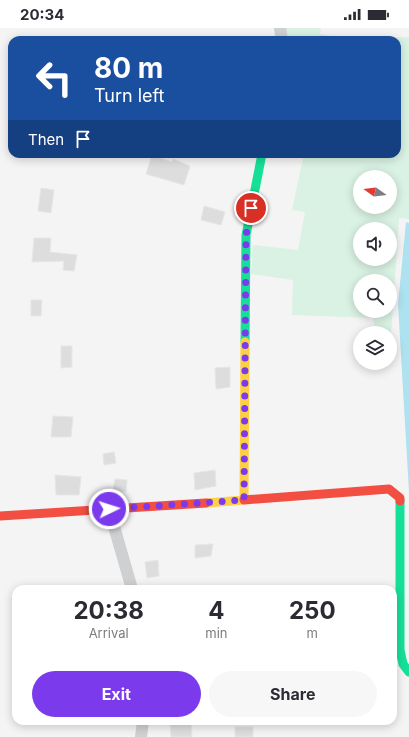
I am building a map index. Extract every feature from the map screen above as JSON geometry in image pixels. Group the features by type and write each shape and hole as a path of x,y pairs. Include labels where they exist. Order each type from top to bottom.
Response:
{"street":[{"path":"244,500 246,235 261,158"},
{"path":"0,516 389,490 397,494 400,498 400,650 403,664 409,672"},
{"path":"109,509 131,585"},
{"path":"141,737 142,725"}],"green space":[{"path":"285,28 321,28 320,34 330,36 286,36"},
{"path":"401,37 409,37 409,219 399,218 397,247 397,222 353,222 353,266 396,266 395,274 353,274 353,317 292,315 293,280 251,274 253,245 298,250 305,212 292,210 303,158 401,158"},
{"path":"373,318 392,318 392,326 374,326"}],"water":[{"path":"406,222 409,223 409,492 398,304"}],"building":[{"path":"151,158 161,158 172,162 173,159 190,166 184,185 146,174"},
{"path":"41,188 54,190 51,213 38,211"},
{"path":"204,206 225,212 221,225 201,220"},
{"path":"34,238 51,238 50,252 77,255 74,271 63,270 64,261 32,262"},
{"path":"31,300 42,300 41,316 31,316"},
{"path":"61,346 72,346 72,367 61,368"},
{"path":"230,367 230,387 216,389 215,368"},
{"path":"53,416 73,417 71,437 51,437"},
{"path":"114,452 116,463 104,465 103,454"},
{"path":"215,470 216,486 195,490 194,473"},
{"path":"55,475 81,477 79,495 56,495"},
{"path":"115,479 127,480 126,492 113,491"},
{"path":"213,544 211,556 195,558 195,545"},
{"path":"158,560 159,576 147,578 145,562"},
{"path":"170,725 191,725 192,737 171,737"},
{"path":"235,727 253,727 253,737 235,737"}],"traffic: fast":[{"path":"245,342 246,235 261,158"},
{"path":"400,501 400,650 403,664 409,672"}],"traffic: slow":[{"path":"206,503 244,500 245,342"}],"traffic: jam":[{"path":"244,500 389,489 400,498 400,501"},
{"path":"0,516 206,503"}],"route":[{"path":"109,509 244,500 246,235 251,208"}]}
